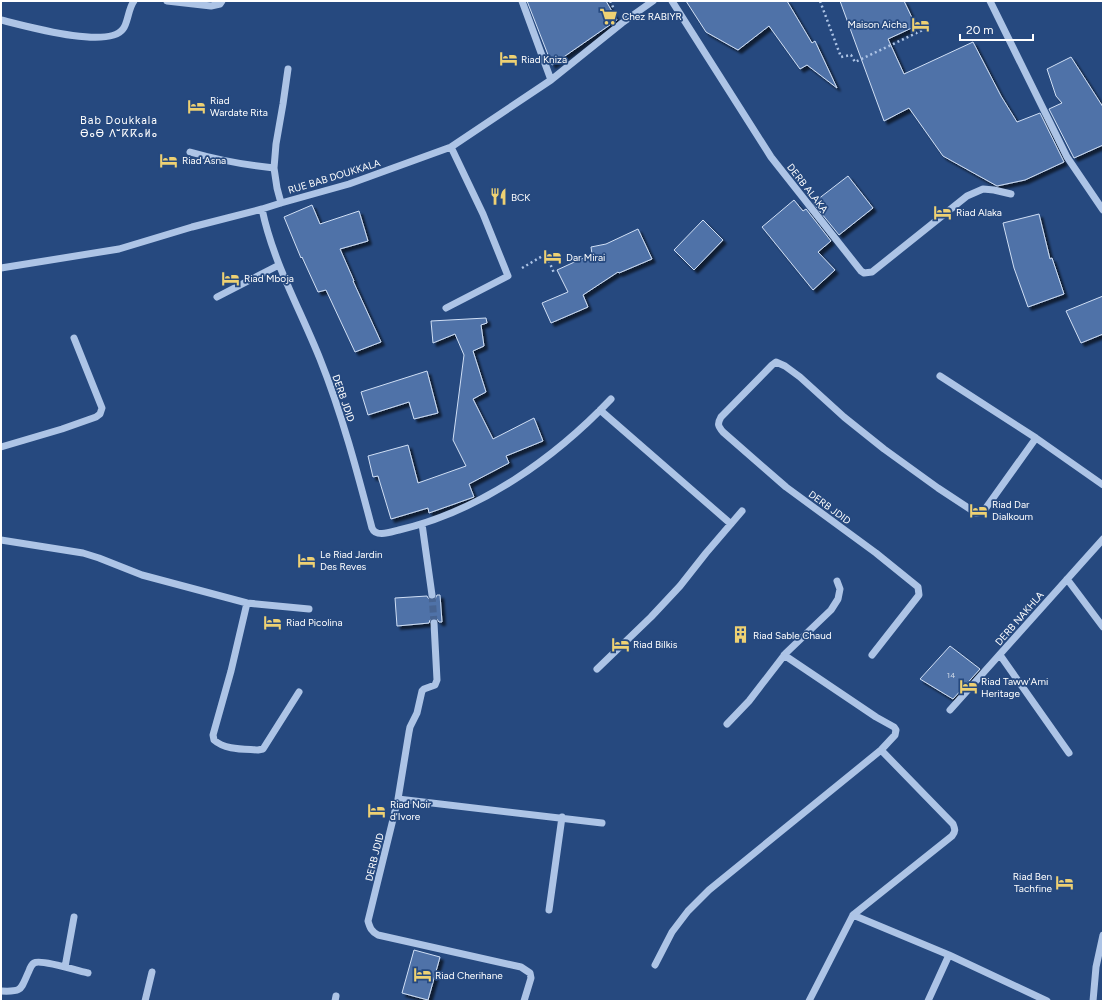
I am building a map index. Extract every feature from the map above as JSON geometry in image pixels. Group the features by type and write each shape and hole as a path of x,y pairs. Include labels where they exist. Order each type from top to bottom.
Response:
{"street":[{"path":"1,20 66,35 104,37 117,33 123,29 134,1"},
{"path":"167,1 211,6 220,4 222,1"},
{"path":"522,1 551,80"},
{"name":"RUE BAB DOUKKALA","path":"1,268 119,249 192,227 349,184 451,147 551,80 622,23 653,1"},
{"name":"DERB ALAKA","path":"672,1 771,157 864,273 872,272 967,196 983,189 1011,194"},
{"path":"990,1 1067,157 1103,210"},
{"path":"281,203 274,168 276,144 284,104 288,69"},
{"path":"446,308 508,276 483,214 451,147"},
{"path":"190,152 246,165 274,168"},
{"name":"DERB JDID","path":"262,209 269,240 336,399 372,528 377,533 384,533 422,524"},
{"path":"217,297 279,264"},
{"path":"1,448 62,430 96,417 100,414 102,408 74,338"},
{"name":"DERB JDID","path":"872,655 917,598 919,595 918,587 876,553 786,487 723,432 718,426 720,417 772,364 776,362 780,363 800,378 872,440 938,488 976,513 983,512 1036,438"},
{"path":"940,376 1036,438 1103,485"},
{"path":"432,595 422,524 468,505 536,466 569,439 611,399"},
{"path":"600,410 731,524"},
{"path":"597,669 651,617 680,586 742,511"},
{"name":"DERB NAKHLA","path":"950,710 1103,539"},
{"path":"1,540 84,553 142,575 247,603 308,610"},
{"path":"1067,579 1103,627"},
{"path":"727,724 749,701 784,655 831,610 838,599 840,589 837,581"},
{"path":"247,603 232,671 213,735 214,740 218,745 225,747 258,750 263,749 299,692"},
{"name":"DERB JDID","path":"434,623 437,680 435,686 424,689 420,693 418,714 409,732 398,799 368,921 370,928 378,935 521,967 530,973 531,978 524,1001"},
{"path":"656,965 672,932 688,912 709,890 738,868 881,750 896,735 894,726 876,717 784,655"},
{"path":"1000,655 1069,753"},
{"path":"809,1001 852,915 952,836 955,832 953,824 881,750"},
{"path":"398,799 562,817 602,823"},
{"path":"549,910 562,817"},
{"path":"852,915 949,955 1047,1001"},
{"path":"65,967 74,917"},
{"path":"1093,1001 1096,967 1103,935"},
{"path":"928,1001 949,955"},
{"path":"1,991 14,992 20,990 31,966 37,962 88,973"},
{"path":"145,1001 152,972"}],"path":[{"path":"820,1 841,57 851,55 855,62 925,29"},
{"path":"508,276 546,254 554,273"}],"building":[{"path":"527,1 606,1 617,20 552,65"},
{"path":"686,1 787,1 812,43 815,41 837,88 807,65 800,69 769,26 738,50 706,32"},
{"path":"840,1 904,1 916,26 888,39 904,74 973,42 1001,96 1017,122 1040,113 1064,162 1025,180 997,186 943,156 909,108 884,121"},
{"path":"1071,57 1103,107 1103,145 1074,158 1049,109 1062,103 1056,96 1047,69"},
{"path":"848,176 873,208 839,235 813,203"},
{"path":"794,200 803,211 806,209 831,241 818,252 835,270 813,290 762,227"},
{"path":"312,205 320,224 359,211 368,241 340,249 381,342 355,352 326,290 318,292 302,257 301,258 284,217"},
{"path":"1039,214 1050,259 1052,258 1064,294 1028,307 1014,268 1003,223"},
{"path":"703,220 723,240 694,270 674,250"},
{"path":"638,229 652,259 619,273 618,272 583,295 588,307 551,323 542,303 568,292 557,270 592,254 591,247 606,244"},
{"path":"1103,296 1103,334 1081,343 1066,311"},
{"path":"486,318 487,323 481,325 484,346 473,351 486,392 473,399 493,439 534,418 543,441 506,456 509,463 469,484 474,497 429,513 428,508 391,519 378,476 373,477 368,456 408,445 418,483 466,466 453,440 464,355 455,334 433,343 431,321"},
{"path":"427,371 438,413 414,419 409,402 368,415 361,392"},
{"path":"437,595 440,595 442,622 439,622 437,619 433,618 429,623 397,626 395,598 427,596 432,600 435,599"},
{"name":"Riad Taww'Ami Heritage","path":"950,646 980,669 953,699 920,679"},
{"path":"414,950 440,957 428,1000 402,993"}],"tunnel":[{"path":"432,595 434,623"}],"place":[{"name":"Chez RABIYR","path":"609,16"},
{"name":"Maison Aicha","path":"920,24"},
{"name":"Riad Kniza","path":"508,59"},
{"name":"Riad Wardate Rita","path":"197,106"},
{"name":"Riad Asna","path":"169,160"},
{"name":"BCK","path":"498,197"},
{"name":"Riad Alaka","path":"943,212"},
{"name":"Dar Mirai","path":"553,257"},
{"name":"Riad Mboja","path":"231,278"},
{"name":"Riad Dar Dialkoum","path":"979,510"},
{"name":"Le Riad Jardin Des Reves","path":"307,560"},
{"name":"Riad Picolina","path":"273,622"},
{"name":"Riad Sable Chaud","path":"740,635"},
{"name":"Riad Bilkis","path":"620,644"},
{"name":"Riad Taww'Ami Heritage","path":"968,687"},
{"name":"Riad Noir d'Ivore","path":"377,810"},
{"name":"Riad Ben Tachfine","path":"1065,882"},
{"name":"Riad Cherihane","path":"422,975"}],"district":[{"name":"Bab Doukkala ⴱⴰⴱ ⴷⵯⴽⴽⴰⵍⴰ","path":"119,126"}]}
